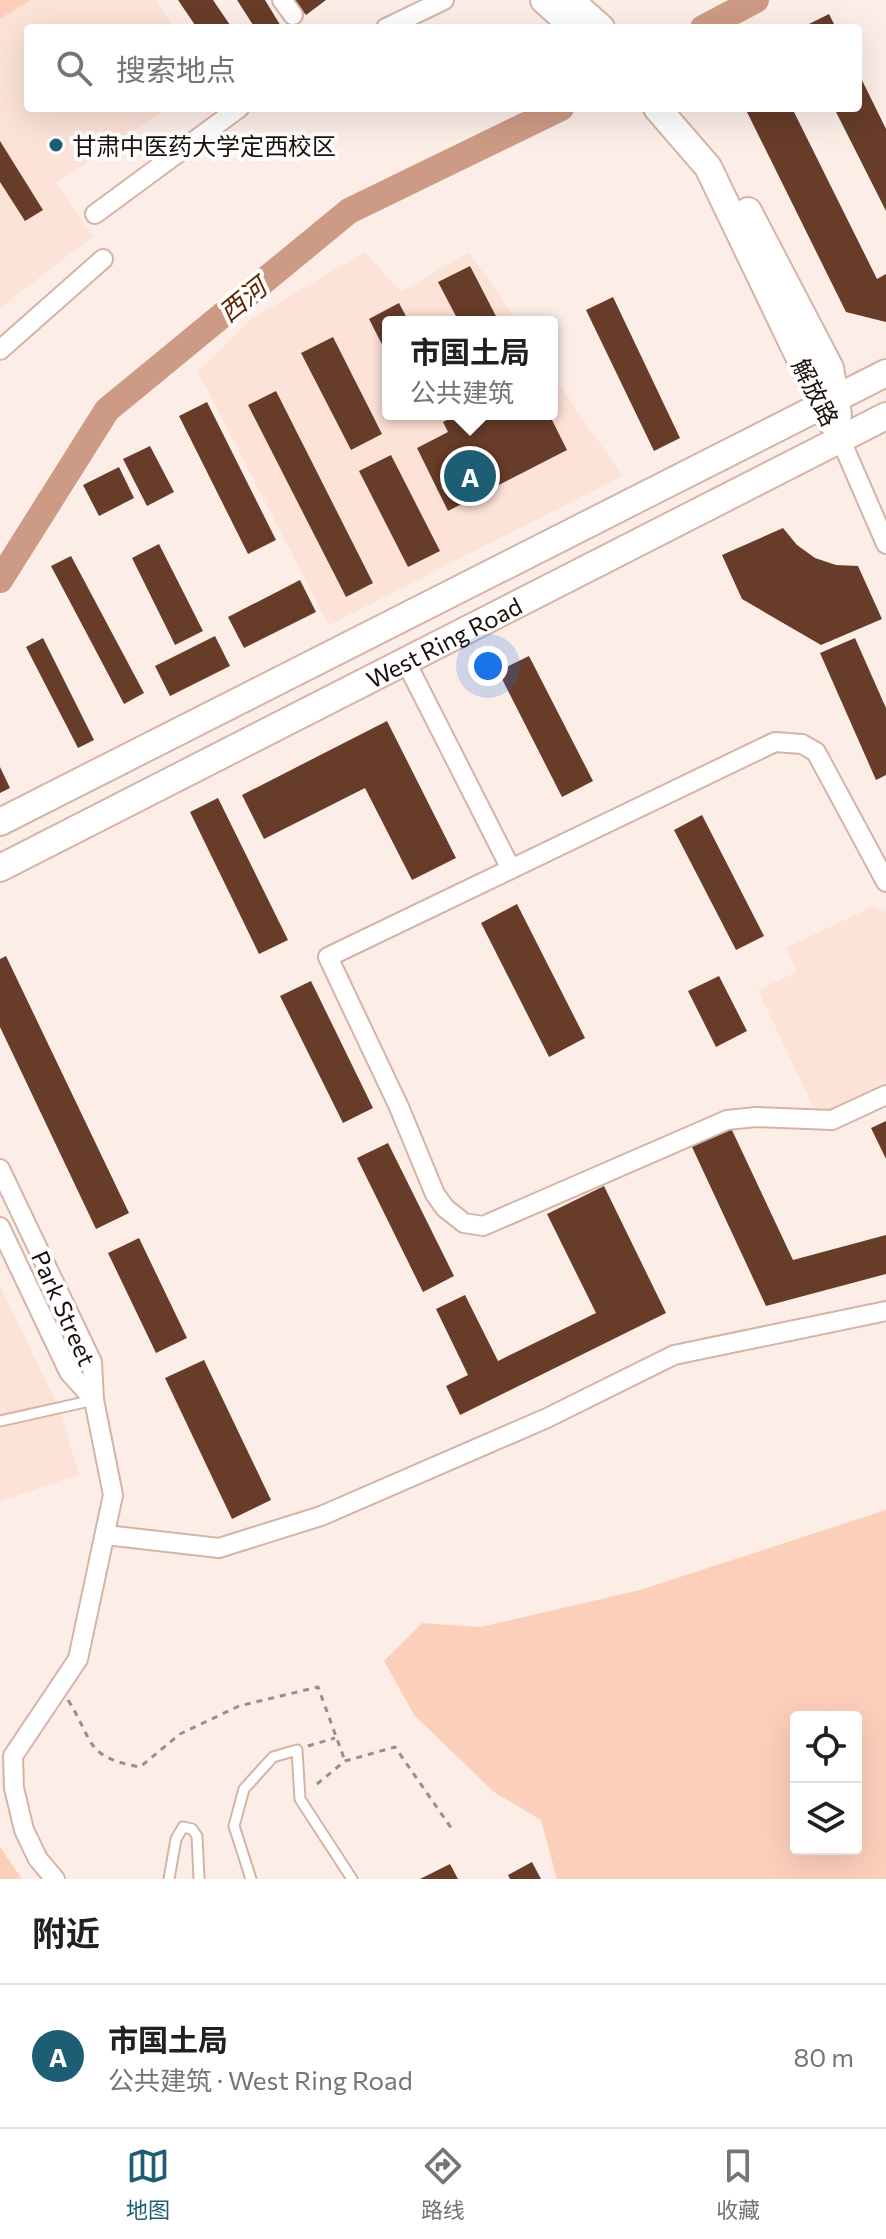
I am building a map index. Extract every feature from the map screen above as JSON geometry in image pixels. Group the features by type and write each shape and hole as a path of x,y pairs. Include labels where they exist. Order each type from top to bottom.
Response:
{"main road":[{"path":"544,0 583,18"},
{"name":"解放路","path":"660,112 708,167 829,402 840,438"},
{"name":"解放路","path":"686,112 711,141 830,368 829,402"},
{"name":"West Ring Road","path":"0,822 886,373"},
{"name":"West Ring Road","path":"0,868 886,416"}],"street":[{"path":"394,24 444,0"},
{"path":"95,214 234,112"},
{"path":"0,350 103,259"},
{"path":"840,438 886,544"},
{"path":"405,660 511,869"},
{"path":"886,882 816,752 802,744 775,742 328,957 399,1107 435,1194 464,1223 483,1226 727,1120 832,1120 886,1095"},
{"name":"Park Street","path":"0,1169 92,1362 94,1400"},
{"name":"Park Street","path":"0,1227 69,1372 94,1400"},
{"path":"106,1535 219,1548 321,1516 547,1418 674,1355 886,1311"},
{"path":"55,1879 38,1859 24,1830 14,1788 13,1756 78,1659 113,1495 94,1400"}],"lane":[{"path":"0,1421 94,1400"},
{"path":"251,1879 234,1826 244,1789 273,1757 297,1750 300,1799 352,1879"},
{"path":"169,1879 176,1839 183,1827 192,1829 197,1836 199,1879"}],"path":[{"path":"60,1687 90,1747 115,1762 140,1767 180,1734 239,1706 318,1687 345,1761"},
{"path":"297,1750 335,1738"},
{"path":"317,1784 345,1761 395,1747 454,1832"}],"shaded area":[{"name":"甘肃中医药大学定西校区","path":"0,0 156,0 171,24 24,24 24,112 163,112 56,183 93,236 0,308"},
{"path":"0,0 31,0 0,19"},
{"path":"365,252 401,292 469,252 513,316 382,316 382,420 558,420 558,383 622,476 329,625 198,372 251,319"},
{"path":"872,907 886,912 886,1082 817,1115 758,990 797,972 786,948"},
{"path":"0,1286 58,1406 79,1474 0,1502"},
{"path":"886,1510 886,1879 557,1879 541,1820 494,1792 414,1715 384,1661 422,1623 481,1627 640,1590"},
{"path":"0,1847 22,1879 0,1879"}],"building":[{"path":"178,0 213,0 229,24 194,24"},
{"path":"237,0 265,0 280,24 252,24"},
{"path":"294,0 326,0 306,15"},
{"path":"829,14 834,24 809,24"},
{"path":"862,80 886,129 886,211 836,112 862,112"},
{"path":"747,112 794,112 877,279 886,274 886,322 846,312"},
{"path":"0,141 43,210 25,221 0,182"},
{"path":"470,266 496,316 456,316 438,282"},
{"path":"613,297 680,438 654,451 586,310"},
{"path":"399,303 406,316 382,316 382,344 369,319"},
{"path":"333,337 382,434 351,450 301,353"},
{"path":"276,391 373,583 346,597 248,405"},
{"path":"207,402 276,540 248,554 179,416"},
{"path":"552,420 567,450 448,511 417,448 448,432 443,422"},
{"path":"150,446 174,492 147,506 123,459"},
{"path":"391,455 440,551 408,567 359,471"},
{"path":"119,467 134,498 99,516 83,485"},
{"path":"783,528 797,545 815,558 836,565 858,566 882,619 821,645 742,599 722,555"},
{"path":"159,544 203,631 175,645 132,558"},
{"path":"71,556 144,693 124,704 51,566"},
{"path":"300,580 316,612 244,648 228,617"},
{"path":"215,636 230,666 170,696 155,666"},
{"path":"43,638 94,740 78,748 26,647"},
{"path":"855,638 886,708 886,775 876,780 820,653"},
{"path":"529,656 593,781 562,797 498,671"},
{"path":"387,721 456,858 412,880 365,788 264,839 242,795"},
{"path":"0,767 10,788 0,793"},
{"path":"218,798 288,940 259,954 190,812"},
{"path":"702,815 764,936 736,950 674,830"},
{"path":"517,904 585,1038 549,1057 481,923"},
{"path":"6,956 129,1213 96,1229 0,1027 0,959"},
{"path":"719,976 747,1031 716,1047 688,991"},
{"path":"311,981 373,1108 343,1123 280,996"},
{"path":"886,1121 886,1159 871,1128"},
{"path":"731,1128 793,1260 886,1235 886,1274 766,1306 692,1147"},
{"path":"388,1143 454,1276 423,1292 357,1158"},
{"path":"604,1186 666,1313 460,1415 446,1386 468,1375 436,1309 465,1295 498,1361 596,1313 547,1214"},
{"path":"139,1238 187,1338 156,1353 108,1253"},
{"path":"204,1360 271,1500 232,1519 165,1378"},
{"path":"532,1862 541,1879 510,1879 508,1875"},
{"path":"450,1864 458,1879 420,1879"}],"waterway":[{"name":"西河","path":"711,24 756,0"},
{"name":"西河","path":"0,580 107,410 349,211 553,112"}],"place":[{"name":"甘肃中医药大学定西校区","path":"56,145"},
{"name":"市国土局","path":"470,476"}]}
